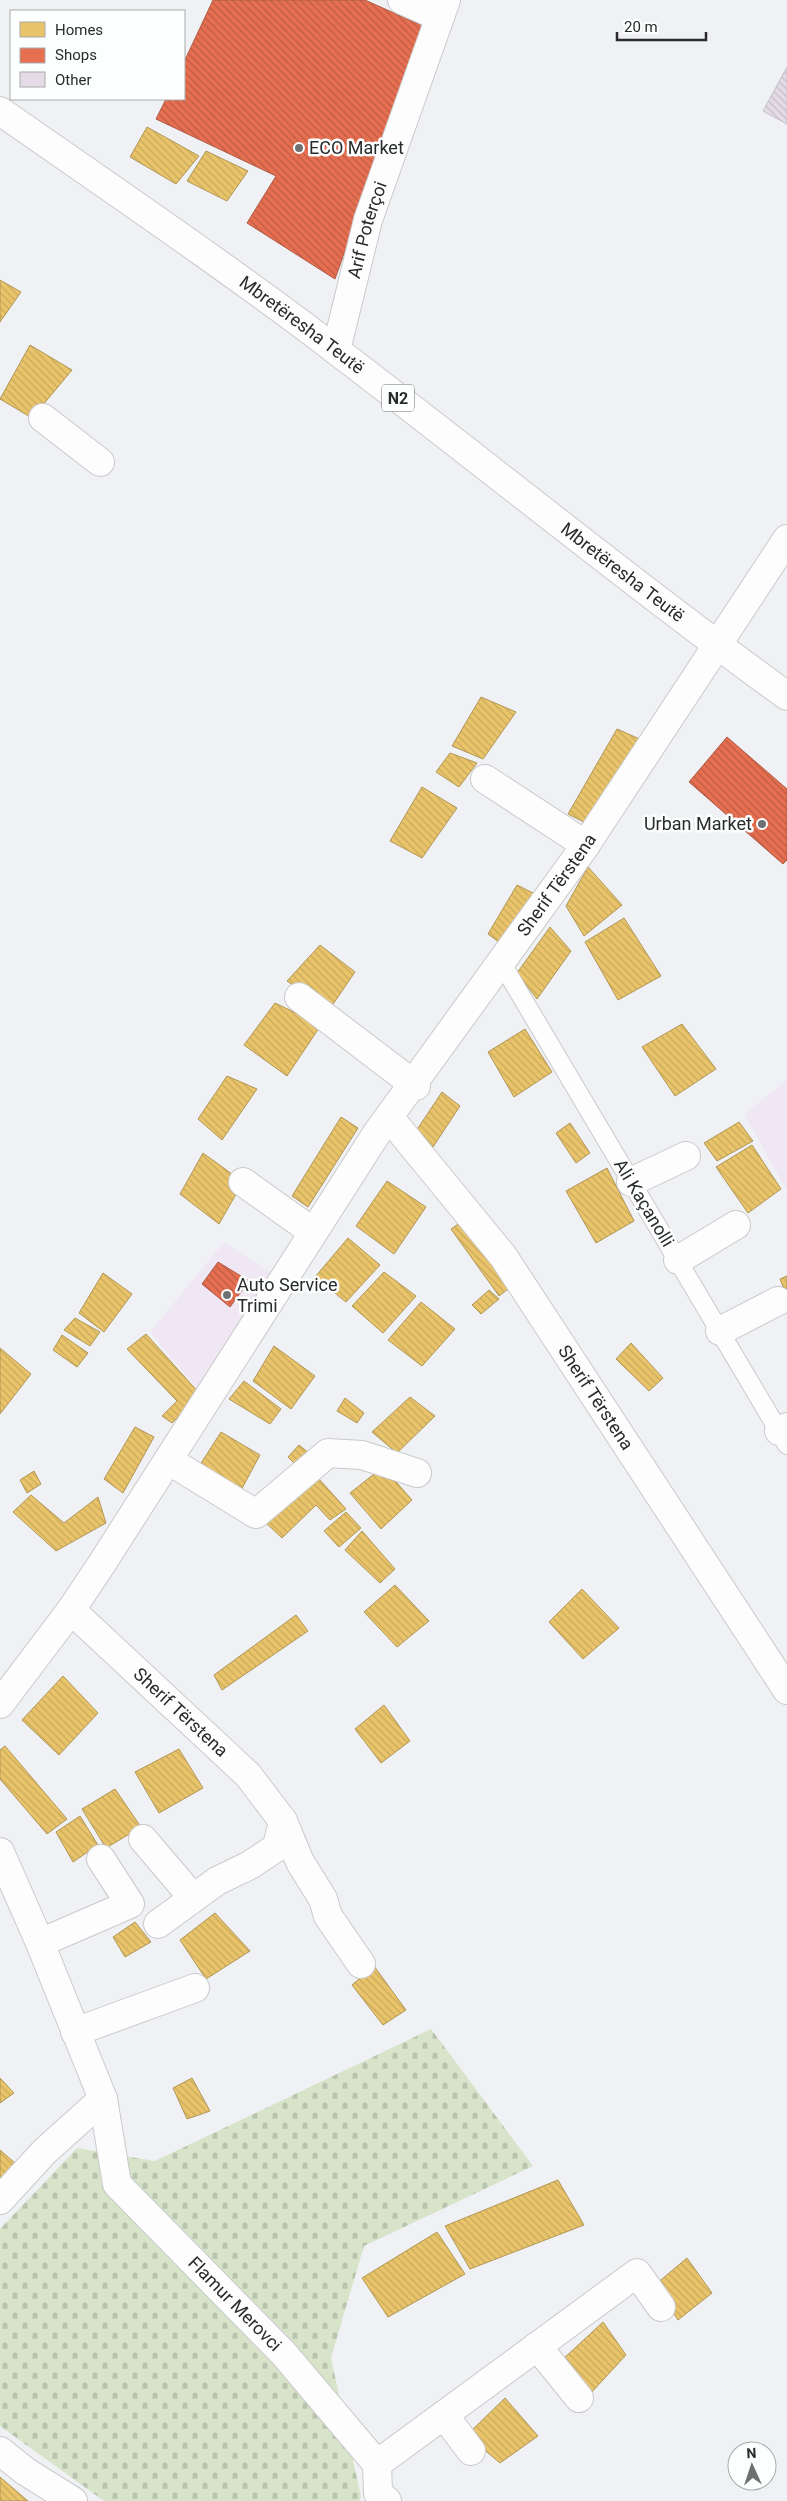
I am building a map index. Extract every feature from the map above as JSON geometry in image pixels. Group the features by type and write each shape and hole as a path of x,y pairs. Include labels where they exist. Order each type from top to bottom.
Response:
{"street":[{"path":"402,0 443,8"},
{"name":"Arif Poterçoi","path":"336,350 368,220 443,8"},
{"name":"Mbretëresha Teutë","path":"0,111 209,256 336,350 716,645 787,696"},
{"path":"43,418 100,462"},
{"name":"Sherif Tërstena","path":"0,1704 71,1610 313,1232 389,1117 414,1085 586,844 787,539"},
{"path":"484,780 586,844"},
{"path":"299,997 414,1085"},
{"name":"Sherif Tërstena","path":"389,1117 503,1256 787,1690"},
{"path":"631,1182 686,1156"},
{"path":"243,1182 313,1232"},
{"path":"678,1260 736,1225"},
{"path":"720,1331 778,1301"},
{"path":"168,1460 256,1514 328,1453 362,1454 417,1474"},
{"name":"Sherif Tërstena","path":"71,1610 248,1776 283,1821 300,1862 323,1898 328,1916 361,1964"},
{"path":"158,1924 217,1881 250,1865 277,1847 283,1821"},
{"path":"143,1838 194,1898"},
{"name":"Flamur Merovci","path":"0,1852 40,1943 102,2099 117,2184 284,2354 377,2464"},
{"path":"40,1943 130,1904 101,1859"},
{"path":"74,2032 195,1988"},
{"path":"0,2200 44,2152 102,2099"},
{"path":"380,2498 377,2464 636,2273 661,2307"},
{"path":"537,2346 579,2398"},
{"path":"444,2415 471,2451"},
{"path":"0,2451 25,2471 73,2501"}],"lane":[{"name":"Ali Kaçanolli","path":"501,962 720,1331 784,1434"}],"shaded area":[{"path":"787,1080 787,1191 744,1114"},
{"path":"224,1242 276,1276 198,1390 150,1332"}],"green space":[{"path":"431,2029 533,2166 364,2246 331,2358 361,2497 359,2501 104,2501 0,2426 0,2229 77,2148 155,2161"}],"building: Homes":[{"path":"147,127 199,156 176,184 130,157"},
{"path":"206,151 248,171 227,201 187,181"},
{"path":"0,280 21,292 0,322"},
{"path":"30,345 72,370 32,418 0,399"},
{"path":"481,697 516,712 483,759 452,746"},
{"path":"617,729 642,740 590,825 568,814"},
{"path":"450,753 477,763 459,787 436,772"},
{"path":"422,787 457,808 422,858 390,841"},
{"path":"588,867 622,905 584,936 566,906"},
{"path":"517,885 535,894 500,943 488,934"},
{"path":"624,918 661,976 618,1000 585,942"},
{"path":"550,927 571,951 537,999 517,973"},
{"path":"320,945 355,972 329,1010 287,981"},
{"path":"275,1003 321,1025 287,1076 244,1045"},
{"path":"682,1024 716,1069 675,1096 642,1047"},
{"path":"525,1029 552,1072 514,1097 488,1052"},
{"path":"227,1076 257,1089 222,1140 198,1119"},
{"path":"442,1092 460,1106 433,1147 414,1134"},
{"path":"341,1117 358,1128 308,1207 292,1196"},
{"path":"739,1122 753,1141 717,1161 704,1143"},
{"path":"570,1123 590,1153 576,1163 556,1133"},
{"path":"752,1145 781,1189 748,1213 716,1167"},
{"path":"203,1153 243,1182 219,1224 180,1194"},
{"path":"607,1168 634,1221 596,1243 566,1191"},
{"path":"387,1181 426,1207 394,1254 356,1226"},
{"path":"463,1221 512,1286 499,1296 451,1229"},
{"path":"348,1238 380,1265 346,1302 315,1277"},
{"path":"384,1272 416,1296 383,1333 352,1306"},
{"path":"103,1273 132,1294 104,1332 79,1313"},
{"path":"787,1276 787,1296 780,1279"},
{"path":"489,1290 499,1299 481,1314 472,1305"},
{"path":"421,1302 455,1329 422,1366 388,1340"},
{"path":"75,1318 100,1332 90,1346 64,1330"},
{"path":"146,1334 200,1394 172,1423 162,1416 177,1401 127,1349"},
{"path":"62,1335 88,1353 77,1367 53,1350"},
{"path":"631,1343 663,1378 649,1391 616,1359"},
{"path":"274,1346 315,1376 291,1409 253,1381"},
{"path":"0,1348 31,1374 0,1414"},
{"path":"244,1381 281,1409 270,1424 229,1399"},
{"path":"410,1397 435,1416 397,1453 372,1432"},
{"path":"345,1398 364,1413 357,1423 337,1411"},
{"path":"135,1427 154,1437 123,1493 104,1479"},
{"path":"221,1432 260,1455 240,1492 198,1468"},
{"path":"299,1445 314,1457 302,1471 288,1457"},
{"path":"383,1467 412,1500 381,1529 350,1493"},
{"path":"34,1471 41,1484 27,1493 20,1480"},
{"path":"319,1479 346,1509 330,1520 316,1505 282,1538 265,1522"},
{"path":"31,1495 64,1523 98,1497 106,1523 56,1551 13,1512"},
{"path":"346,1512 361,1528 339,1547 324,1531"},
{"path":"362,1531 395,1569 380,1583 345,1550"},
{"path":"395,1585 429,1621 397,1647 364,1612"},
{"path":"582,1589 619,1628 583,1659 549,1622"},
{"path":"296,1615 308,1631 222,1690 214,1675"},
{"path":"63,1676 98,1713 59,1755 22,1720"},
{"path":"384,1705 410,1741 381,1763 355,1729"},
{"path":"5,1746 67,1819 47,1834 0,1779 0,1750"},
{"path":"179,1749 203,1788 159,1813 135,1772"},
{"path":"115,1789 141,1827 106,1848 82,1809"},
{"path":"80,1816 98,1845 73,1862 56,1832"},
{"path":"215,1913 250,1951 206,1979 180,1940"},
{"path":"135,1922 151,1942 125,1957 113,1937"},
{"path":"374,1966 406,2010 383,2025 352,1985"},
{"path":"0,2078 14,2093 0,2103"},
{"path":"192,2078 210,2111 187,2119 173,2088"},
{"path":"0,2150 15,2163 0,2178"},
{"path":"558,2180 584,2225 470,2269 445,2226"},
{"path":"437,2232 465,2274 388,2317 362,2278"},
{"path":"687,2258 712,2293 678,2320 655,2285"},
{"path":"603,2322 626,2355 590,2394 561,2361"},
{"path":"505,2398 538,2436 500,2463 467,2435"},
{"path":"0,2477 28,2501 0,2501"}],"building: Shops":[{"name":"ECO Market","path":"213,0 365,0 425,27 335,279 247,223 276,176 156,119 166,100 185,100 185,60"},
{"name":"Urban Market","path":"727,737 787,789 787,860 783,864 689,782"},
{"name":"Auto Service Trimi","path":"218,1262 249,1281 230,1307 202,1284"}],"building: Other":[{"path":"787,67 787,124 763,111"}],"place":[{"name":"ECO Market","path":"299,148"},
{"name":"Urban Market","path":"762,824"},
{"name":"Auto Service Trimi","path":"227,1295"}]}
